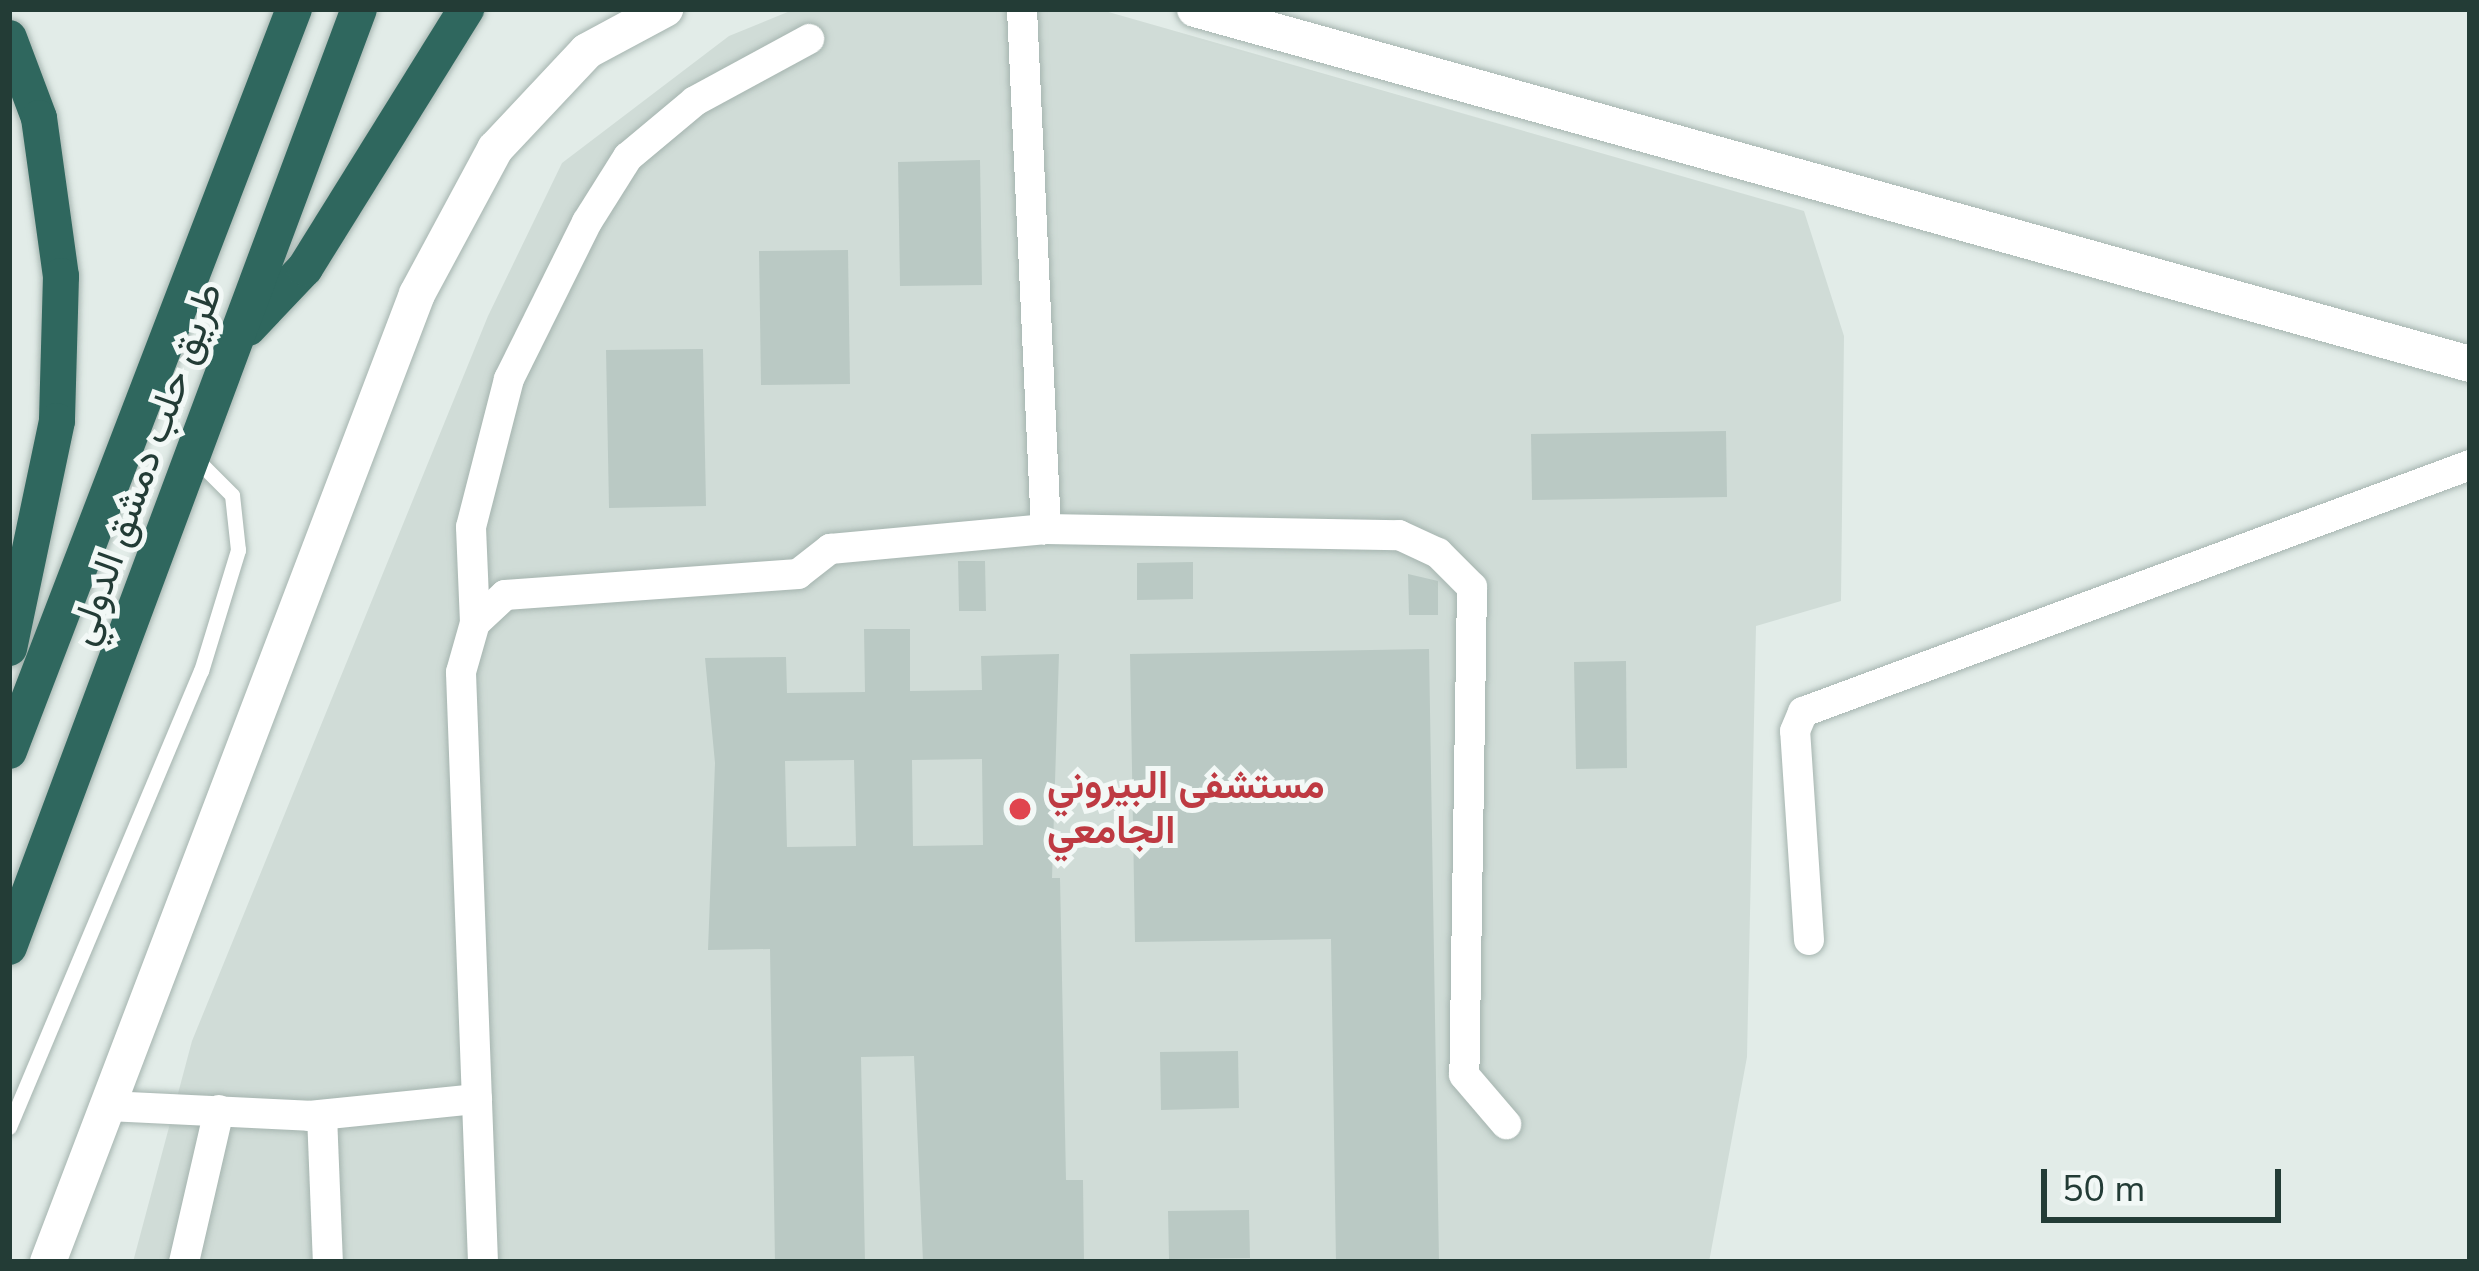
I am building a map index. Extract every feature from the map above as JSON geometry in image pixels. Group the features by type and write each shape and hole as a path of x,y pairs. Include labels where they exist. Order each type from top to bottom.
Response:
{"highway":[{"name":"طريق حلب دمشق الدولي","path":"9,752 294,9"},
{"name":"طريق حلب دمشق الدولي","path":"9,947 359,9"},
{"path":"237,340 305,268 466,9"},
{"path":"9,38 39,118 61,275 57,421 11,625"}],"street":[{"path":"48,1262 416,294 495,149 587,51 665,9"},
{"path":"1022,9 1046,529"},
{"path":"1195,9 2470,364"},
{"path":"483,1262 461,672 475,623 471,527 509,379 587,222 628,157 694,100 809,38"},
{"path":"1809,940 1795,731 1803,712 2470,465"},
{"path":"475,623 505,596 798,574 830,549 1046,529 1399,535 1472,587 1464,1075 1507,1124"},
{"path":"108,1106 322,1115 476,1099"},
{"path":"184,1262 220,1110"},
{"path":"322,1115 328,1262"}],"lane":[{"path":"9,1127 201,671 238,550 232,495 194,458"}],"shaded area":[{"name":"مستشفى البيروني الجامعي","path":"795,9 1098,9 1804,211 1844,336 1841,601 1756,626 1747,1057 1709,1262 133,1262 192,1041 488,316 562,163 729,36"}],"building":[{"path":"980,160 982,285 900,286 898,162"},
{"path":"848,250 850,384 761,385 759,251"},
{"path":"703,349 706,506 609,508 606,350"},
{"path":"1726,431 1727,497 1532,500 1531,434"},
{"path":"958,561 985,561 986,611 959,611"},
{"path":"1193,562 1193,599 1137,600 1137,563"},
{"path":"1408,574 1438,581 1438,615 1409,615"},
{"path":"864,629 910,629 910,691 982,690 981,656 1059,654 1052,878 1060,878 1066,1180 1083,1180 1084,1262 923,1262 914,1056 861,1057 865,1262 775,1262 770,949 708,950 715,763 705,658 786,657 787,693 865,692","holes":["982,759 983,845 913,846 912,760","854,760 856,846 787,847 785,761"]},
{"path":"1429,649 1439,1262 1336,1262 1331,939 1135,942 1130,654"},
{"path":"1626,661 1627,768 1576,769 1574,662"},
{"path":"1238,1051 1239,1108 1161,1110 1160,1052"},
{"path":"1249,1210 1250,1258 1169,1259 1168,1211"}],"place":[{"name":"مستشفى البيروني الجامعي","path":"1020,809"}]}
